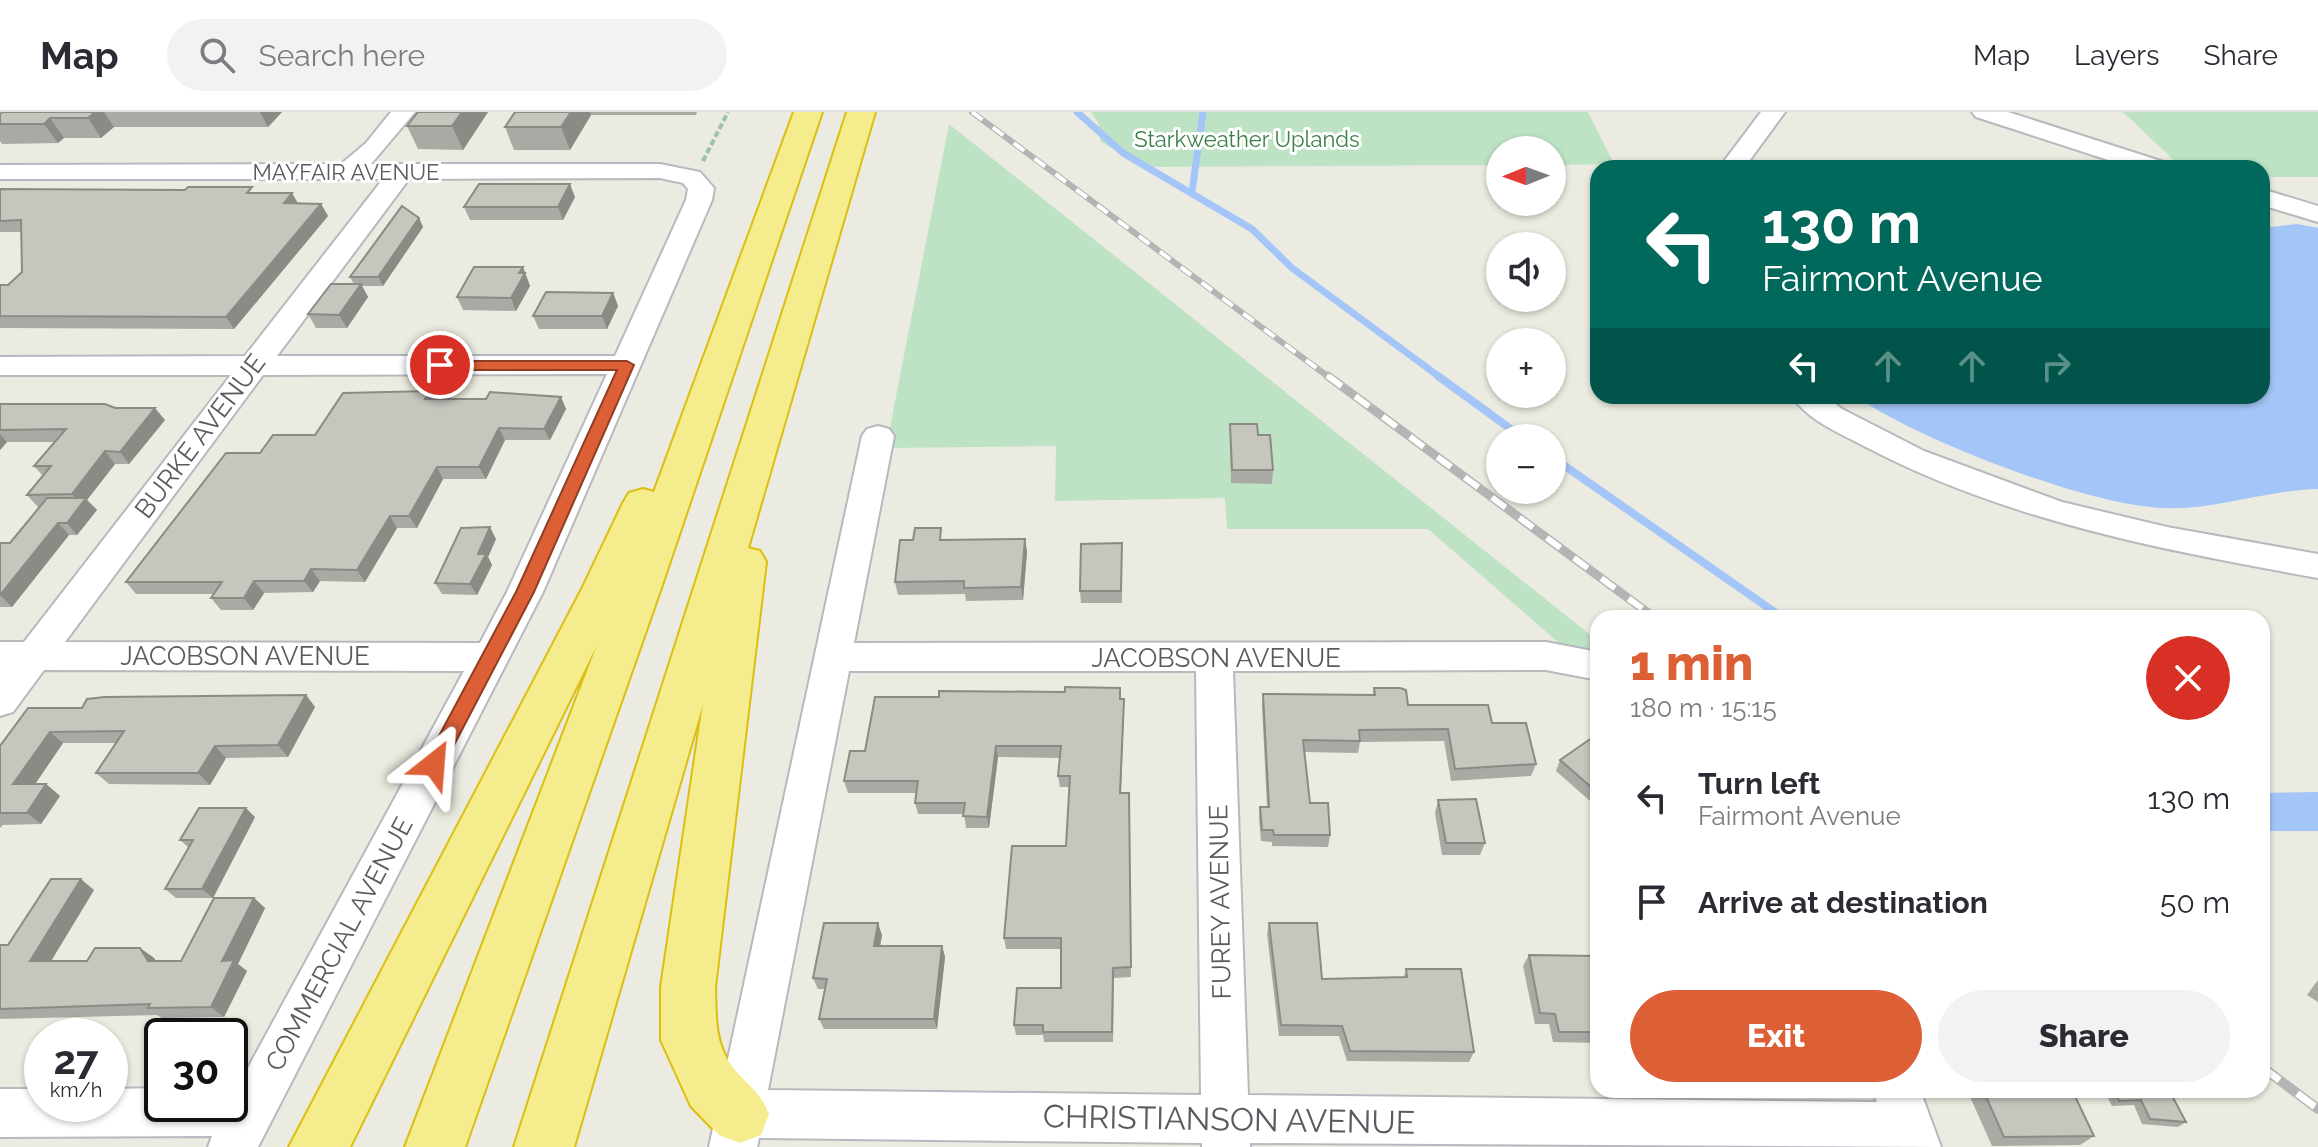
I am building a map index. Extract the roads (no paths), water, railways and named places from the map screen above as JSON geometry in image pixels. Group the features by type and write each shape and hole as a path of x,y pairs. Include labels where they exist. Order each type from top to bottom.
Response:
{"highway":[{"path":"435,1147 808,112"},
{"path":"544,1147 861,112"},
{"path":"319,1147 603,589 662,461 732,326"},
{"path":"736,1130 689,1040 688,987 765,425"}],"street":[{"path":"348,171 375,148 403,112"},
{"path":"1737,160 1773,112"},
{"path":"1984,112 2133,160"},
{"name":"MAYFAIR AVENUE","path":"0,172 660,171 691,177"},
{"name":"BURKE AVENUE","path":"0,701 17,656 254,365 401,172"},
{"name":"COMMERCIAL AVENUE","path":"241,1130 551,538 699,200 701,188 691,177"},
{"path":"2270,199 2318,214"},
{"path":"0,366 627,365"},
{"path":"1817,404 1831,416 1913,458 2055,512 2167,539 2318,566"},
{"path":"736,1130 878,436"},
{"name":"JACOBSON AVENUE","path":"17,656 490,657"},
{"name":"JACOBSON AVENUE","path":"833,657 1546,656 1590,664"},
{"name":"FUREY AVENUE","path":"1214,657 1226,1133"},
{"path":"0,1113 241,1130"},
{"name":"CHRISTIANSON AVENUE","path":"736,1130 1226,1133 1908,1121"}],"water":[{"path":"2297,224 2318,228 2318,489 2181,508 2128,504 2003,467 1919,432 1868,404 2270,404 2270,227"},
{"path":"2318,792 2318,831 2270,831 2270,793"}],"waterway":[{"path":"1077,112 1123,153 1252,229 1292,268 1441,378"},
{"path":"1192,192 1203,112"},
{"path":"1438,376 1504,424"},
{"path":"1566,467 1772,610"}],"railway":[{"path":"972,112 1330,378"},
{"path":"1328,376 1644,610"},
{"path":"2270,1073 2318,1109"}],"park label":[{"name":"Starkweather Uplands","path":"1247,139"}]}
